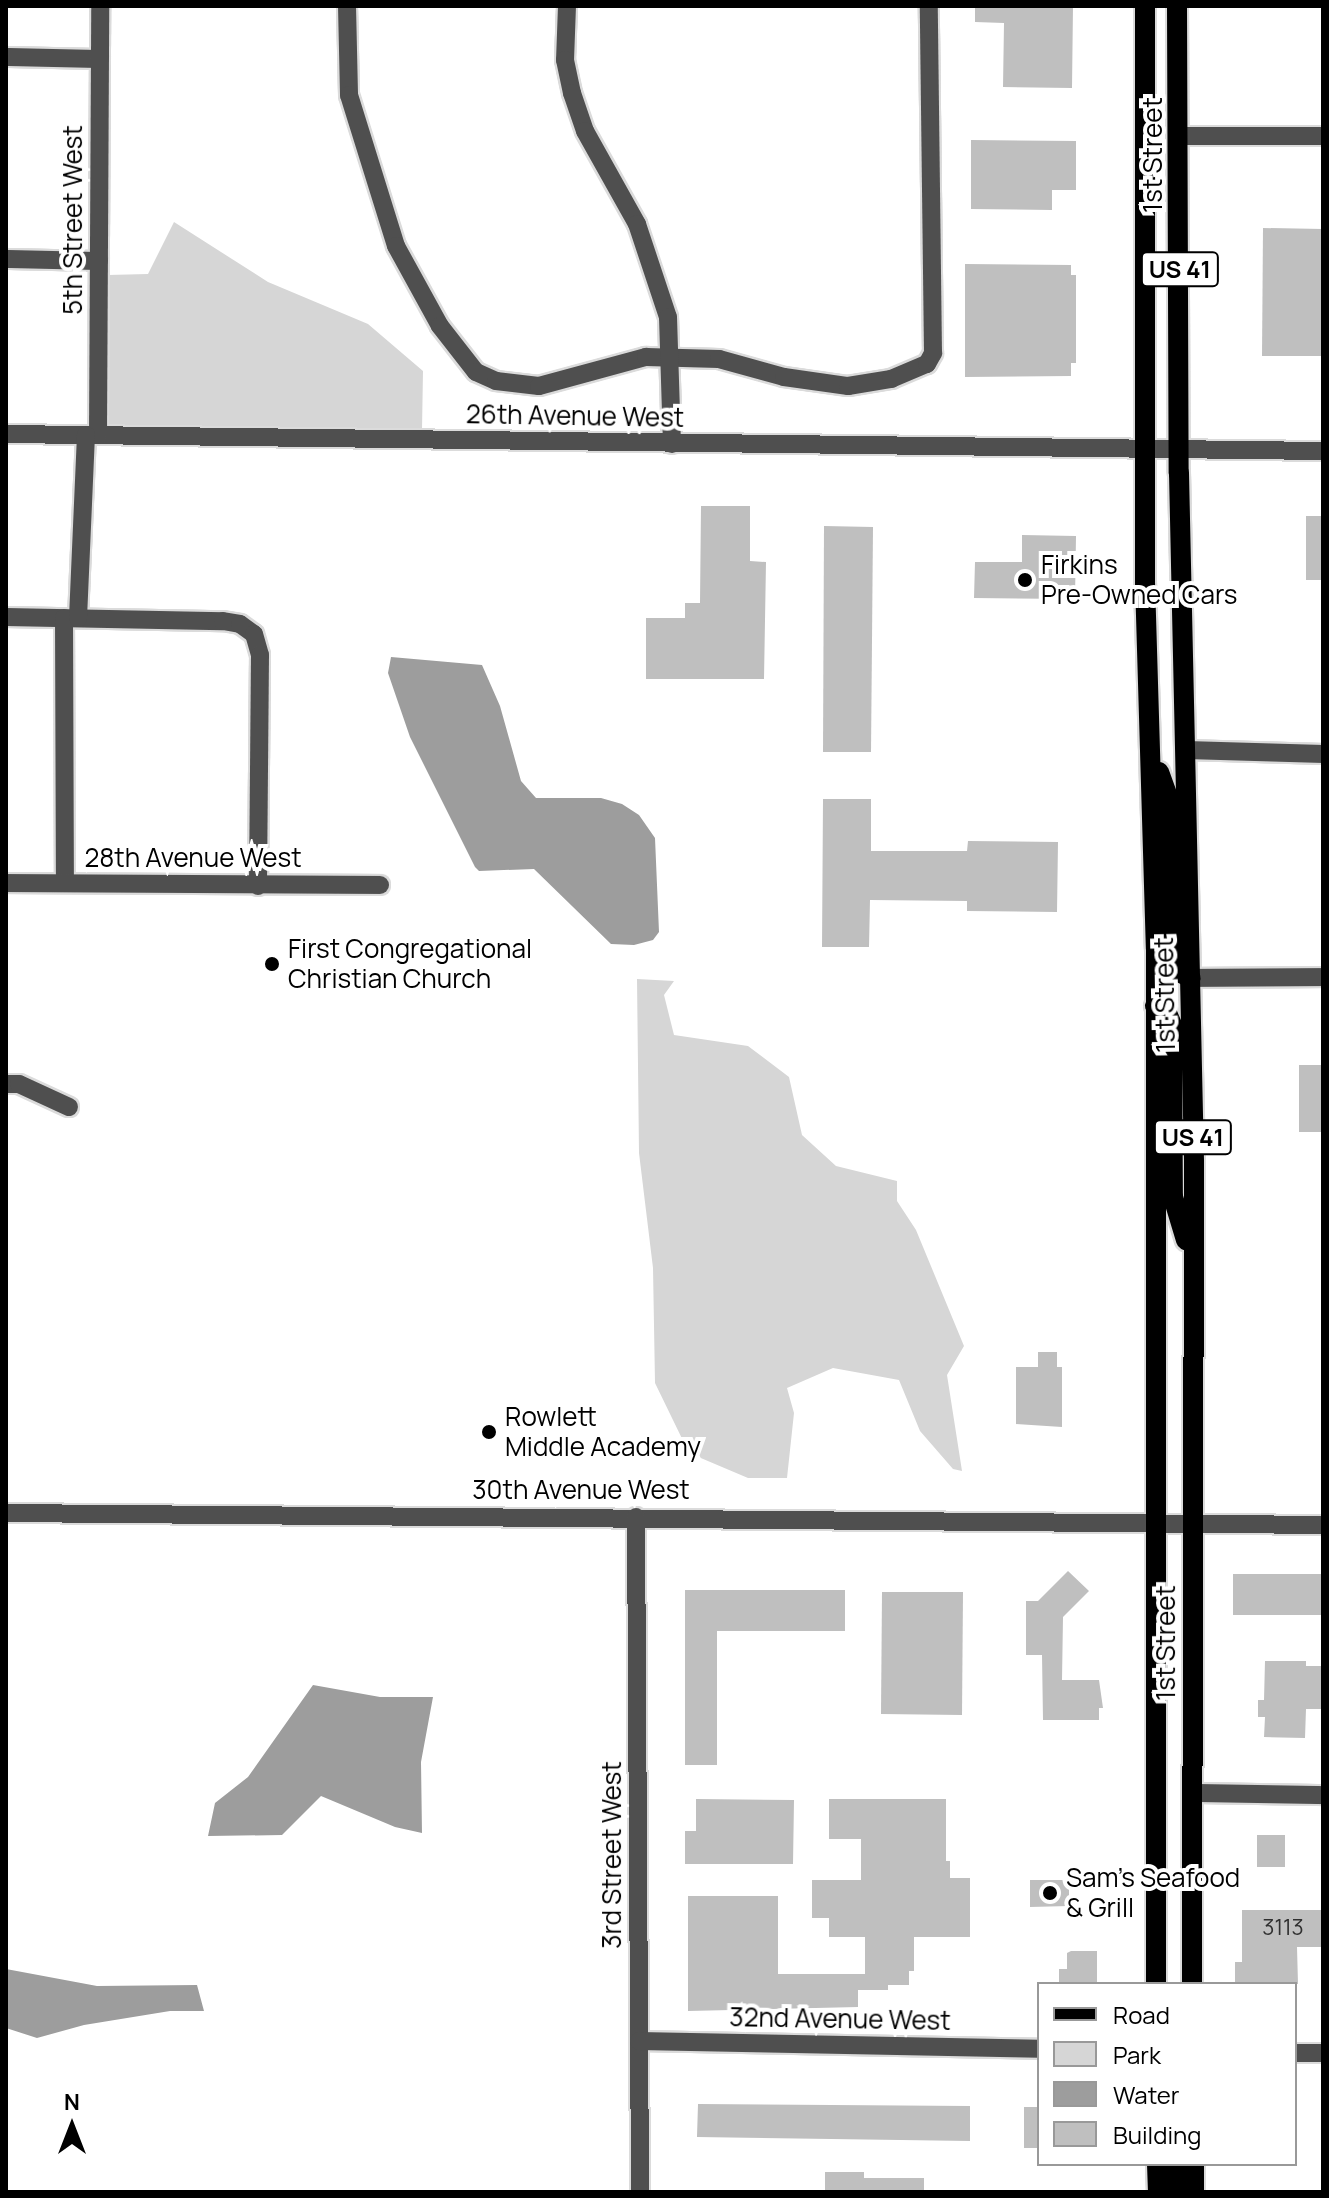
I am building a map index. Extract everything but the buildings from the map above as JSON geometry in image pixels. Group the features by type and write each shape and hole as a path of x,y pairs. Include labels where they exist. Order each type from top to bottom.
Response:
{"main road":[{"name":"1st Street","path":"1145,6 1143,449 1152,753 1155,1006 1156,1982"},
{"name":"1st Street","path":"1177,6 1180,136 1179,450 1191,978 1192,1982"},
{"path":"1152,753 1170,802 1174,959 1179,972 1191,978"},
{"path":"1155,1006 1167,1013 1172,1025 1173,1197 1192,1259"},
{"path":"1157,2166 1158,2192"},
{"path":"1174,2166 1175,2192"},
{"path":"1194,2166 1194,2192"}],"street":[{"name":"5th Street West","path":"65,883 71,618 92,435 99,261 100,6"},
{"path":"347,6 349,95 396,246 440,326 476,372 496,381 539,386 646,357 719,359 784,377 848,386 891,379 927,364 933,353 929,6"},
{"path":"567,6 565,60 572,93 585,131 637,224 668,317 672,444"},
{"path":"6,57 100,59"},
{"path":"1180,136 1323,136"},
{"path":"6,259 99,261"},
{"name":"26th Avenue West","path":"6,434 1323,451"},
{"path":"6,617 223,621 254,634 260,655 258,886"},
{"path":"1187,750 1323,754"},
{"name":"28th Avenue West","path":"6,883 380,885"},
{"path":"1191,978 1323,977"},
{"path":"6,1084 19,1084 69,1107"},
{"name":"30th Avenue West","path":"6,1513 1323,1525"},
{"name":"3rd Street West","path":"636,1517 640,2192"},
{"path":"1192,1793 1323,1795"},
{"name":"32nd Avenue West","path":"639,2041 1037,2049"},
{"path":"1297,2053 1323,2053"}],"green space":[{"path":"174,222 268,282 368,324 423,371 422,430 107,425 108,275 148,274"},
{"path":"637,979 674,981 664,995 674,1035 748,1046 789,1077 802,1135 836,1166 897,1181 897,1201 916,1230 964,1346 947,1375 962,1471 953,1469 920,1431 899,1380 833,1368 787,1388 794,1413 787,1478 748,1478 689,1453 655,1383 653,1268 639,1153"}],"water":[{"path":"391,657 482,665 500,706 521,781 536,798 601,798 622,804 639,815 655,838 659,932 653,940 634,945 611,944 534,869 479,871 475,867 410,737 388,673"},
{"path":"313,1685 380,1697 433,1697 421,1762 422,1833 395,1827 321,1796 282,1835 208,1836 215,1803 248,1777"},
{"path":"6,1969 97,1986 197,1985 204,2011 170,2011 84,2025 37,2038 6,2028"}],"place":[{"name":"Firkins Pre-Owned Cars","path":"1025,580"},
{"name":"First Congregational Christian Church","path":"272,964"},
{"name":"Rowlett Middle Academy","path":"489,1432"},
{"name":"Sam's Seafood & Grill","path":"1050,1893"}]}
